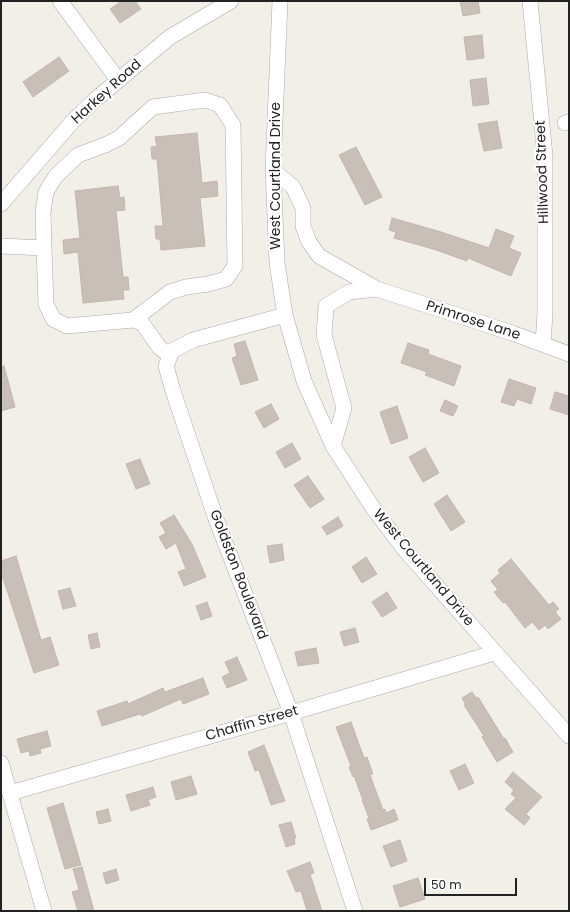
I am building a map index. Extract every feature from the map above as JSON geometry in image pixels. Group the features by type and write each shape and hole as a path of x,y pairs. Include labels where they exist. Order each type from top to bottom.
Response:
{"street":[{"path":"60,1 118,80"},
{"name":"Harkey Road","path":"1,204 73,121 96,99 170,37 231,1"},
{"name":"West Courtland Drive","path":"280,1 273,170 276,263 285,315 304,381 333,446 373,508 404,549 494,653 569,736"},
{"name":"Hillwood Street","path":"530,1 545,156 544,344"},
{"path":"133,320 170,292 186,287 208,284 226,279 235,266 233,125 220,105 205,100 153,107 119,138 78,155 55,177 46,192 43,212 46,304 53,319 67,326 133,320 142,323 159,347 170,356 172,351 193,340 285,315"},
{"name":"Primrose Lane","path":"273,170 293,187 304,208 303,226 310,242 319,256 376,289 544,344 569,354"},
{"path":"1,246 44,248"},
{"name":"Primrose Lane","path":"333,446 344,408 324,335 326,306 349,292 376,289"},
{"name":"Goldston Boulevard","path":"170,356 166,366 173,391 216,519 291,713 355,911"},
{"name":"Chaffin Street","path":"10,793 291,713 494,653"},
{"path":"1,763 44,911"}],"building":[{"path":"122,1 135,1 141,9 120,23 110,9"},
{"path":"460,1 478,1 480,13 463,16"},
{"path":"482,35 484,58 467,60 464,37"},
{"path":"59,57 69,71 33,97 23,82"},
{"path":"486,78 489,104 473,106 470,80"},
{"path":"497,121 502,148 484,151 478,124"},
{"path":"197,133 202,183 217,181 218,196 200,198 205,246 161,250 160,239 156,239 155,226 163,226 157,159 152,159 151,147 157,146 155,137"},
{"path":"356,147 382,197 365,205 339,155"},
{"path":"118,186 120,198 124,197 125,210 116,211 123,277 128,277 129,290 123,290 124,299 83,303 78,252 64,254 63,240 80,238 75,191"},
{"path":"392,218 489,248 496,229 514,236 509,248 521,253 511,276 468,258 467,261 433,249 394,238 396,232 389,230"},
{"path":"245,341 258,380 241,385 232,358 237,356 234,344"},
{"path":"408,343 429,350 428,354 461,366 454,386 425,375 427,372 401,363"},
{"path":"4,366 15,407 1,411 1,367"},
{"path":"509,379 536,388 531,404 517,399 514,406 501,402"},
{"path":"555,392 569,396 569,415 550,409"},
{"path":"445,400 458,406 453,416 440,411"},
{"path":"271,404 279,419 264,428 255,412"},
{"path":"397,406 408,438 391,444 380,412"},
{"path":"292,443 301,459 285,468 276,452"},
{"path":"425,448 439,473 423,482 409,457"},
{"path":"140,459 150,484 136,489 126,464"},
{"path":"308,476 324,499 310,508 294,485"},
{"path":"447,495 465,522 451,531 434,504"},
{"path":"174,515 192,544 206,577 184,586 178,572 186,569 176,543 166,549 159,537 166,533 160,523"},
{"path":"338,517 343,526 327,535 322,527"},
{"path":"282,544 284,560 270,563 267,546"},
{"path":"16,556 41,640 50,637 59,665 34,673 1,572 1,561"},
{"path":"366,557 377,574 362,583 352,567"},
{"path":"511,559 549,605 553,602 559,609 555,612 561,619 548,629 545,625 539,630 532,622 525,628 505,602 503,603 494,592 498,590 491,581 500,573 498,570"},
{"path":"70,588 76,606 63,609 58,591"},
{"path":"387,592 397,608 382,617 372,602"},
{"path":"207,602 212,616 201,620 196,606"},
{"path":"355,628 359,642 344,646 340,632"},
{"path":"97,633 100,647 91,649 88,635"},
{"path":"316,648 319,663 298,666 295,652"},
{"path":"237,657 247,680 227,688 222,677 230,673 225,662"},
{"path":"203,678 209,694 183,704 181,699 142,716 140,714 102,726 97,711 127,701 128,704 163,688 165,692"},
{"path":"472,692 476,698 478,697 513,752 497,762 482,737 484,736 464,705 466,705 462,698"},
{"path":"351,722 364,758 367,757 373,774 370,775 383,810 385,809 386,813 394,809 398,820 371,830 363,800 349,767 351,766 336,727"},
{"path":"47,731 51,746 40,749 41,753 30,756 29,751 21,753 17,739"},
{"path":"264,745 285,801 271,805 259,770 255,771 248,752"},
{"path":"465,764 474,783 459,790 450,771"},
{"path":"513,772 542,797 526,814 530,818 524,825 505,809 516,798 511,794 514,790 505,782"},
{"path":"191,776 197,794 176,800 171,782"},
{"path":"153,787 156,797 148,800 150,805 131,811 126,795"},
{"path":"63,803 81,865 65,869 47,808"},
{"path":"108,809 111,821 99,824 96,812"},
{"path":"291,822 296,838 294,838 295,844 286,847 279,825"},
{"path":"400,840 407,861 391,867 383,846"},
{"path":"310,862 314,873 310,874 322,911 307,911 301,891 296,892 287,871"},
{"path":"82,867 94,911 78,911 72,892 79,890 73,869"},
{"path":"116,869 119,880 106,884 103,873"},
{"path":"418,878 425,899 400,907 393,886"}]}
